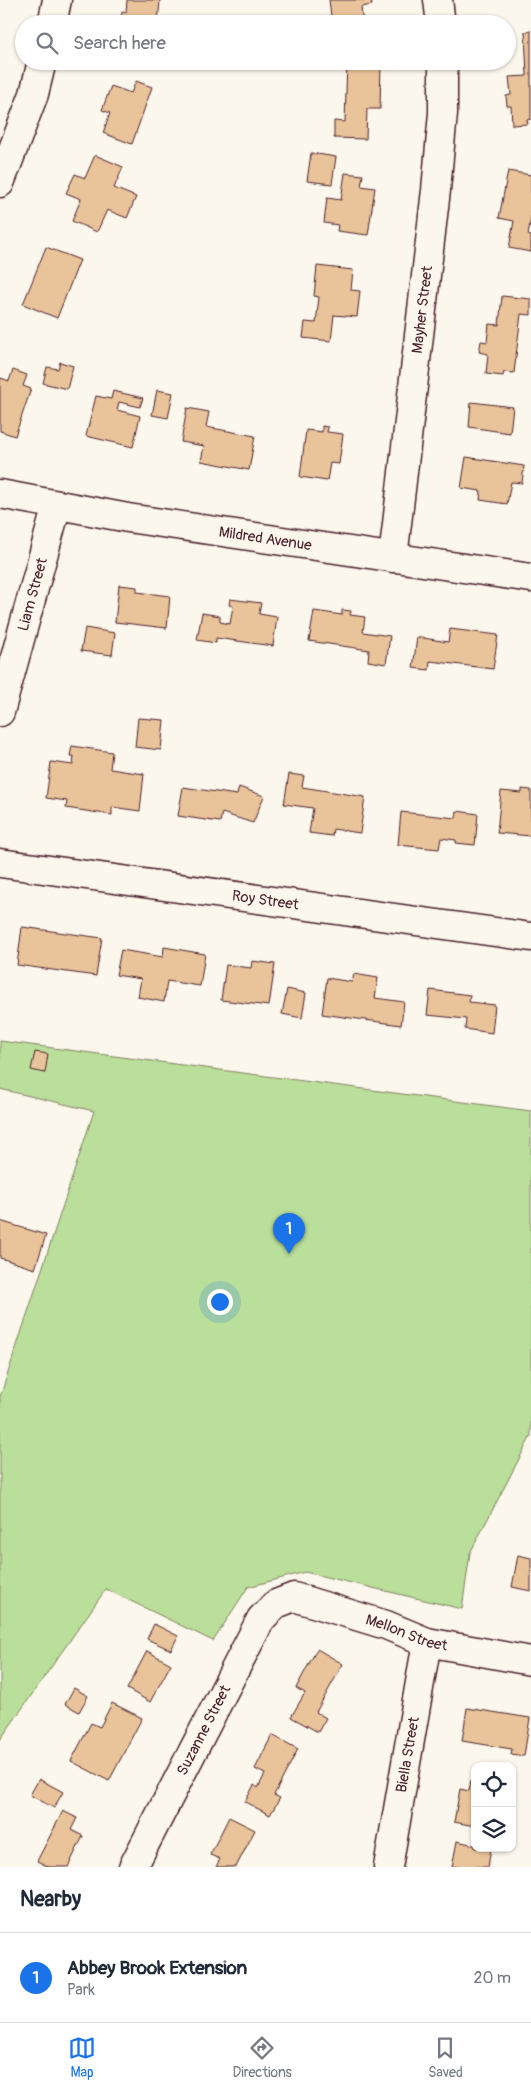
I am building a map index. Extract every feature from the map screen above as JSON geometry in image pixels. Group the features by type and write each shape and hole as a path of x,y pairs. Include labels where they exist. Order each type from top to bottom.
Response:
{"street":[{"path":"54,15 57,0"},
{"path":"438,0 439,15"},
{"path":"0,183 34,94 40,70"},
{"name":"Mayher Street","path":"393,558 436,190 442,113 443,70"},
{"name":"Mildred Avenue","path":"0,494 128,518 531,578"},
{"name":"Liam Street","path":"0,712 57,505"},
{"name":"Roy Street","path":"0,863 531,937"},
{"name":"Mellon Street","path":"284,1601 294,1597 386,1625 427,1642 531,1661"},
{"name":"Suzanne Street","path":"133,1867 261,1619 276,1604 284,1601"},
{"name":"Biella Street","path":"388,1867 427,1642"}],"green space":[{"path":"0,1041 531,1111 531,1436 470,1553 462,1609 305,1572 248,1587 213,1641 106,1589 0,1740 0,1397 94,1111 0,1089"}],"building":[{"path":"127,0 160,0 159,15 122,15 122,11 126,12"},
{"path":"329,0 371,0 372,5 361,7 362,15 331,15"},
{"path":"531,31 531,119 527,120 528,124 512,125 511,106 507,106 506,96 511,95 509,77 527,76 525,32"},
{"path":"347,70 381,70 380,109 367,109 366,139 334,138 334,121 345,122"},
{"path":"136,81 152,87 132,144 103,133 110,113 102,110 111,86 131,93"},
{"path":"311,153 336,157 332,184 307,181"},
{"path":"95,155 123,167 114,188 136,197 127,218 107,210 97,232 72,221 81,199 66,193 75,174 85,178"},
{"path":"508,171 531,175 531,217 528,235 531,236 531,252 509,248 514,221 499,218"},
{"path":"345,173 363,175 361,186 375,188 368,235 337,231 338,225 324,223 327,198 341,200"},
{"path":"46,247 80,260 57,318 23,304"},
{"path":"317,266 353,270 351,290 360,291 357,317 334,315 331,341 303,338 305,322 316,323 319,297 314,296"},
{"path":"502,296 531,299 531,315 521,314 514,373 504,372 503,376 486,374 488,354 479,352 481,341 487,342 489,324 499,325"},
{"path":"60,362 73,366 67,389 43,383 47,367 58,369"},
{"path":"13,370 27,375 23,386 31,389 15,436 0,431 0,382 1,378 9,381"},
{"path":"157,390 173,393 168,418 152,415"},
{"path":"113,391 143,398 140,407 119,402 117,410 140,416 133,447 86,436 96,396 111,399"},
{"path":"471,402 513,407 510,433 469,427"},
{"path":"187,408 209,412 206,427 255,436 249,470 201,461 204,446 181,442"},
{"path":"322,426 328,427 327,432 343,434 339,464 330,463 327,481 300,477 306,430 322,432"},
{"path":"466,457 524,466 522,483 511,482 507,504 480,500 481,491 461,488"},
{"path":"119,585 137,587 137,592 170,596 167,628 115,622"},
{"path":"230,599 261,603 259,614 277,617 273,646 216,638 216,643 197,640 202,613 220,616 220,622 230,624 233,606 229,605"},
{"path":"342,610 351,611 350,615 365,617 363,632 390,636 386,664 368,661 369,650 309,641 314,611 342,615"},
{"path":"85,628 115,633 112,655 81,651"},
{"path":"450,629 498,635 493,669 430,661 429,670 413,668 417,637 448,642"},
{"path":"138,718 164,720 161,750 135,747"},
{"path":"72,746 112,752 110,769 144,774 140,811 112,807 112,815 66,808 67,801 46,798 51,762 73,765 74,756 70,756"},
{"path":"289,774 304,776 302,787 365,797 360,833 333,829 332,836 309,833 313,808 284,804"},
{"path":"183,787 237,795 239,787 264,796 253,823 222,813 220,822 178,816"},
{"path":"522,789 531,790 531,836 497,833 501,791 522,793"},
{"path":"457,811 478,814 475,845 456,843 456,840 441,838 439,849 398,845 401,812 456,818"},
{"path":"22,927 102,938 96,976 17,965"},
{"path":"164,947 205,954 200,986 167,981 164,1002 138,997 141,979 116,975 121,950 163,957"},
{"path":"252,961 275,964 269,1006 221,1000 226,965 251,968"},
{"path":"354,974 378,978 375,998 404,1002 401,1025 322,1014 327,978 352,982"},
{"path":"287,989 306,993 302,1018 282,1014"},
{"path":"430,990 470,995 469,1002 495,1005 492,1033 465,1029 466,1019 427,1015"},
{"path":"35,1052 48,1054 45,1073 31,1070"},
{"path":"0,1221 46,1235 35,1269 0,1258"},
{"path":"518,1555 531,1558 531,1591 512,1587"},
{"path":"154,1624 178,1636 171,1650 147,1639"},
{"path":"317,1649 343,1664 316,1712 326,1718 318,1732 291,1717 305,1693 296,1688"},
{"path":"147,1651 171,1664 150,1702 127,1689"},
{"path":"74,1688 88,1696 79,1712 65,1704"},
{"path":"112,1703 142,1718 109,1781 71,1761 91,1723 100,1727"},
{"path":"467,1708 530,1718 524,1756 511,1754 512,1749 462,1741"},
{"path":"272,1735 298,1749 274,1795 280,1798 270,1815 245,1802 254,1785 258,1788 265,1774 255,1769"},
{"path":"39,1779 63,1792 54,1808 30,1795"},
{"path":"471,1780 471,1825 454,1822 460,1789 469,1791"},
{"path":"63,1811 77,1818 71,1830 83,1836 68,1867 49,1867 37,1861"},
{"path":"229,1817 255,1830 236,1867 216,1867 220,1859 210,1855"},
{"path":"457,1841 471,1844 471,1852 490,1852 488,1867 452,1867"}],"place":[{"name":"Abbey Brook Extension","path":"289,1254"}]}
